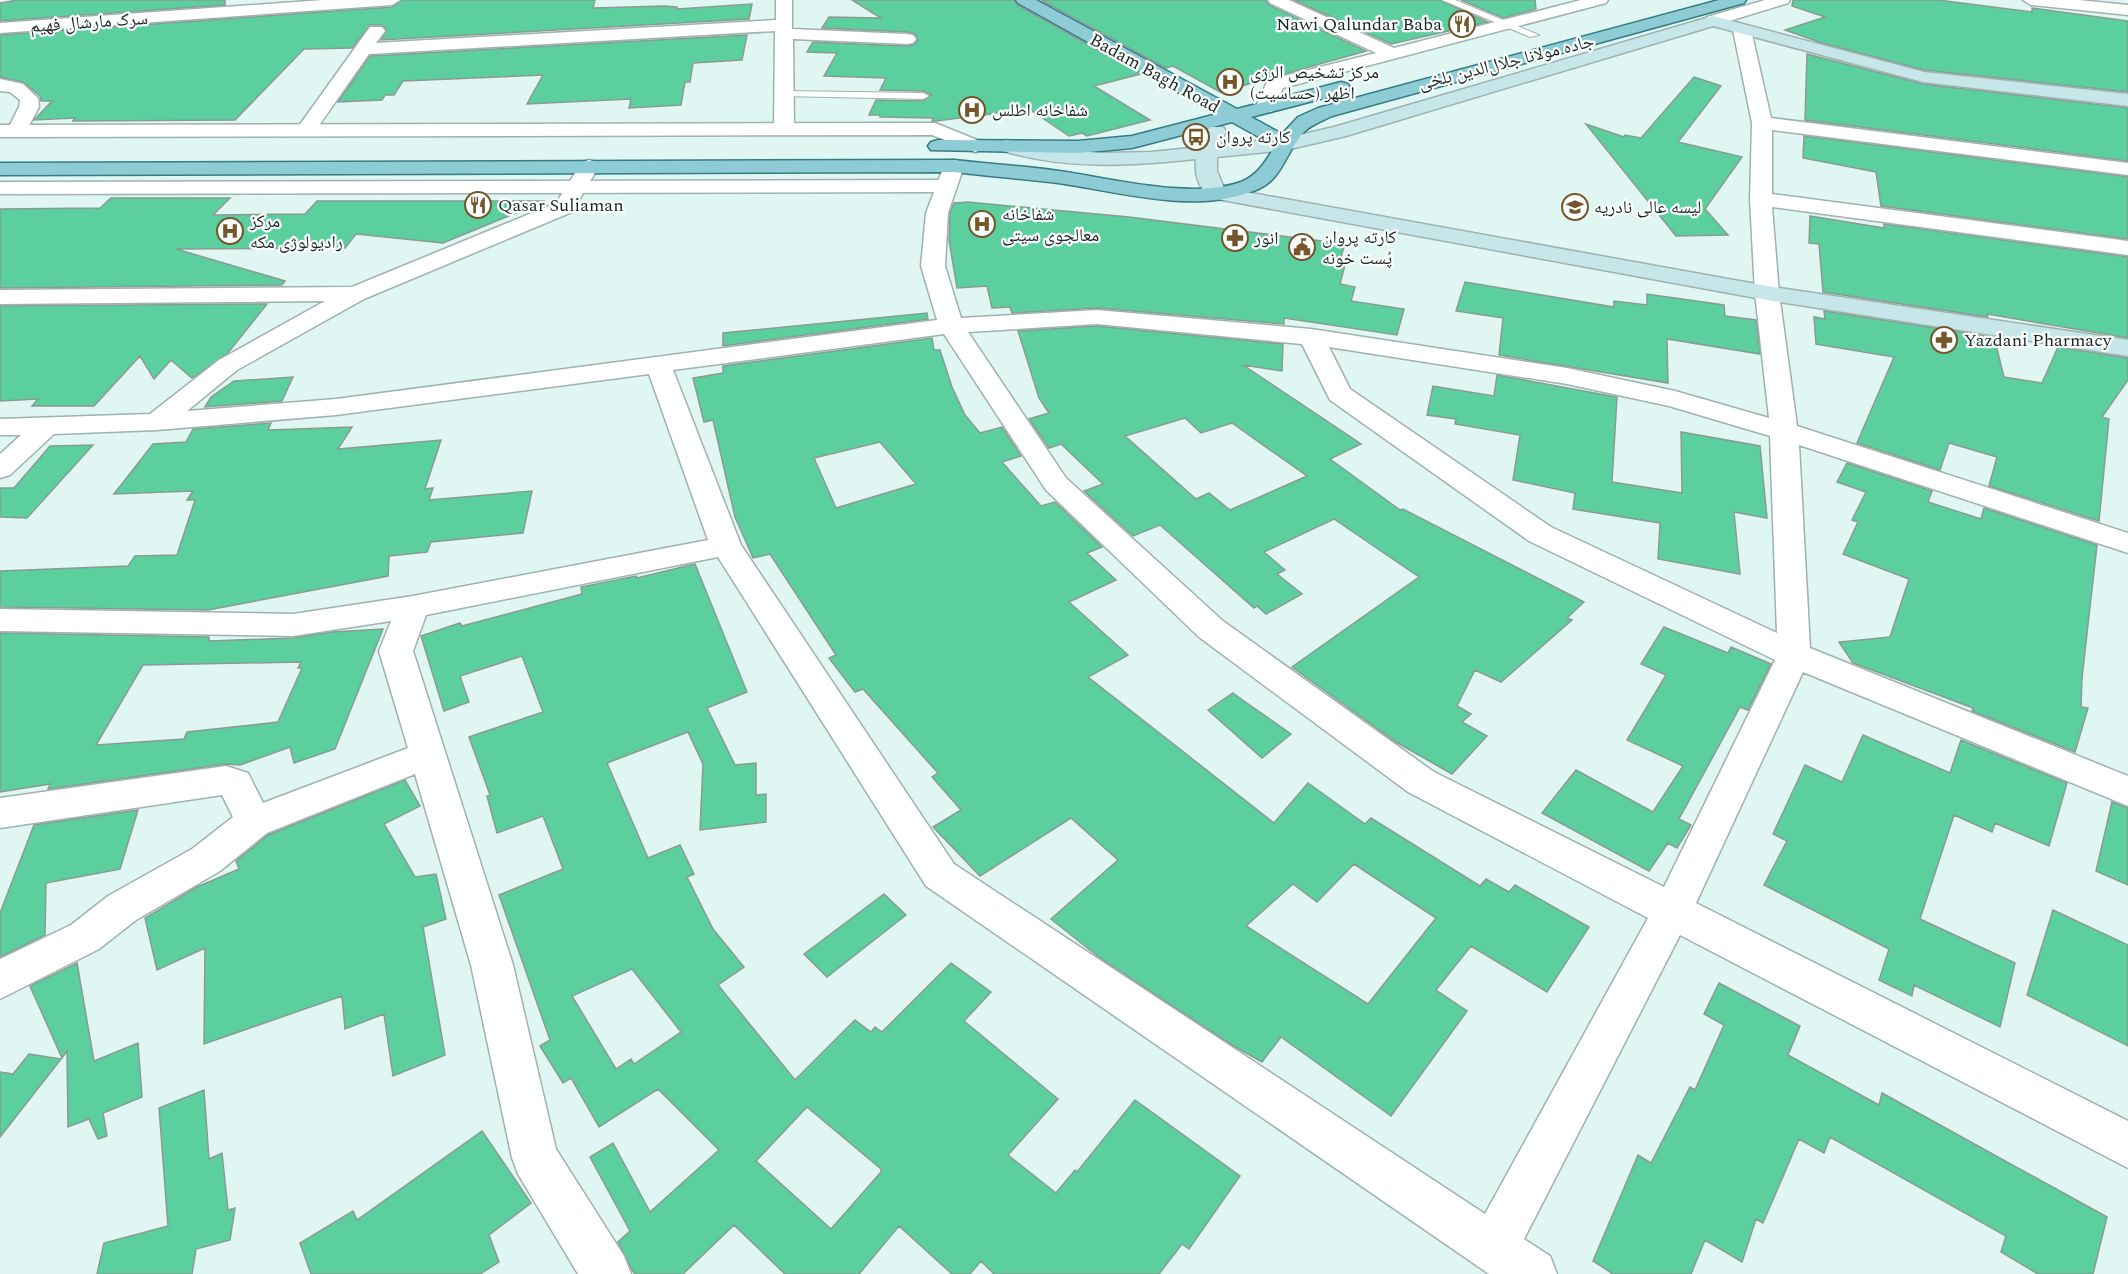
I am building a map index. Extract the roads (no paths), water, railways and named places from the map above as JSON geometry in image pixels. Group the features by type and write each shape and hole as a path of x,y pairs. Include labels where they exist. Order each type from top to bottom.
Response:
{"main road":[{"name":"Badam Bagh Road","path":"1024,0 1228,117 1286,144"},
{"name":"جاده مولانا جلال‌الدین بلخی","path":"949,176 1036,174 1169,193 1217,193 1250,186 1272,171 1286,144 1303,122 1325,112 1400,89 1738,0"},
{"name":"جاده مولانا جلال‌الدین بلخی","path":"1510,33 1534,35 1606,6"},
{"path":"1007,146 1033,154 1104,159 1152,158 1209,150 1286,144 1339,132 1713,21 1923,77 2128,100"},
{"path":"0,152 1078,147 1132,141 1355,84"},
{"path":"1228,117 1214,133 1205,174 1208,183 1217,193 1767,292 2128,348"},
{"path":"0,170 584,176"}],"street":[{"name":"سرک مارشال فهیم","path":"0,28 392,0"},
{"path":"306,130 398,0"},
{"path":"784,0 784,129"},
{"path":"1276,0 1393,54"},
{"path":"1713,21 1782,0"},
{"path":"2031,0 2128,10"},
{"path":"1265,108 1275,84 1393,54 1510,33 1606,6"},
{"path":"364,49 785,30 907,39"},
{"path":"1493,1248 1672,911 1794,655 1784,431 1767,292 1761,199 1762,123 1742,30"},
{"path":"0,85 16,88 29,98 29,107 9,131"},
{"path":"1762,123 2128,169"},
{"path":"9,131 935,129 975,146"},
{"path":"157,422 228,365 356,294 564,207 584,176"},
{"path":"0,188 584,176 949,176 937,213 933,266 951,326 1056,484 1211,629 1421,782 2128,1145"},
{"path":"1761,199 2128,248"},
{"path":"0,297 356,294"},
{"path":"0,427 157,422 336,407 951,326 1097,317 1311,336 1567,376 1675,399 1784,431 2128,543"},
{"path":"1311,336 1339,394 1540,534 1794,655 2128,792"},
{"path":"658,364 726,546 940,875 1532,1274"},
{"path":"0,469 45,427"},
{"path":"0,620 294,625 413,607 726,546"},
{"path":"413,607 396,651 492,965 535,1158 606,1274"},
{"path":"0,980 86,937 122,908 206,860 254,822 427,755"},
{"path":"0,813 226,780 235,783 254,822"}],"lane":[{"path":"1447,0 1510,33"},
{"path":"785,94 923,96"}],"place":[{"name":"Nawi Qalundar Baba","path":"1462,24"},
{"name":"مرکز تشخیص الرژی (حساسیت) اظهر","path":"1230,82"},
{"name":"شفاخانه اطلس","path":"972,110"},
{"name":"کارته پروان","path":"1196,137"},
{"name":"Qasar Suliaman","path":"478,205"},
{"name":"لیسه عالی نادریه","path":"1575,207"},
{"name":"شفاخانه معالجوی سیتی","path":"982,224"},
{"name":"مرکز رادیولوژی مکه","path":"230,231"},
{"name":"انور","path":"1235,238"},
{"name":"کارته پروان پُست خونه","path":"1302,247"},
{"name":"Yazdani Pharmacy","path":"1944,340"}]}
